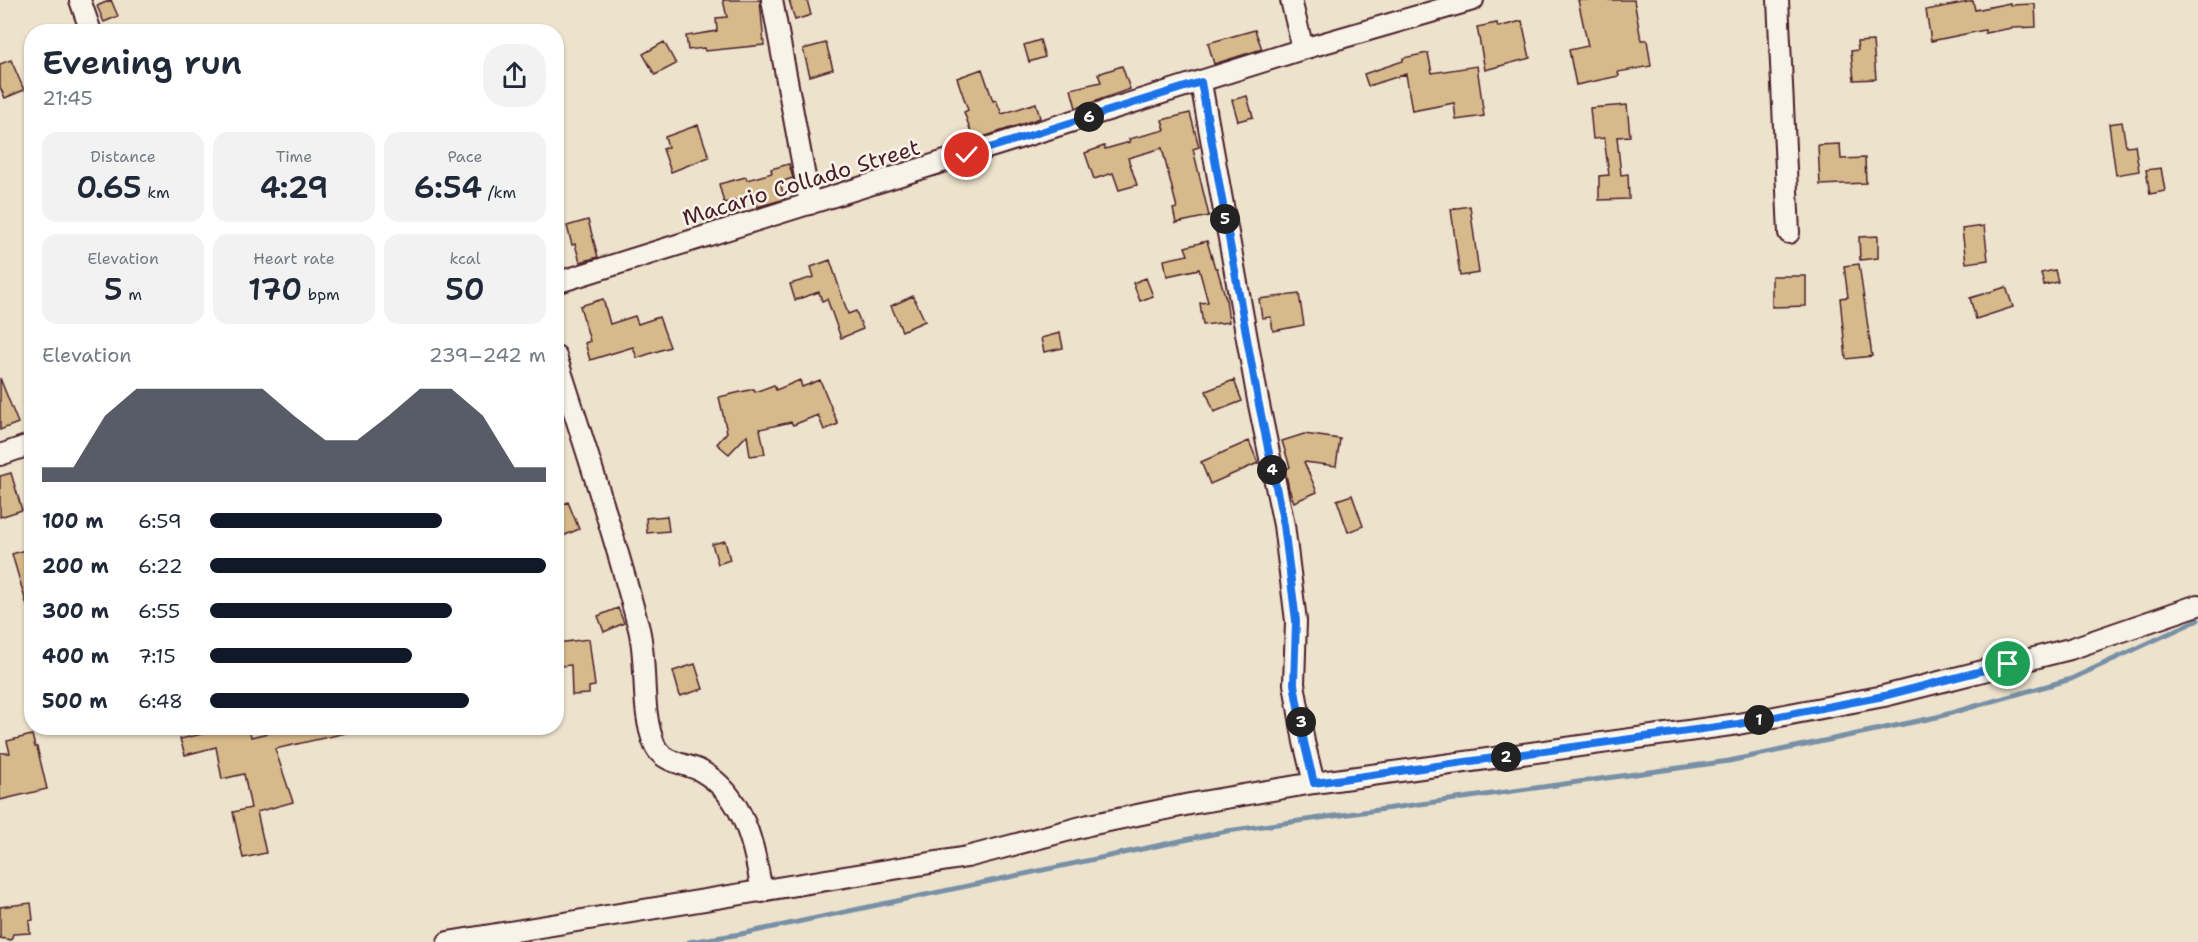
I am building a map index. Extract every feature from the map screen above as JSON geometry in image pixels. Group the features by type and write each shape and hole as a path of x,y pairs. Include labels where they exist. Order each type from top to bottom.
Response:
{"street":[{"path":"80,0 88,24"},
{"path":"772,0 810,204"},
{"path":"1290,0 1303,49"},
{"name":"Macario Collado Street","path":"564,281 1303,49 1473,0"},
{"path":"1778,0 1789,233"},
{"path":"1201,82 1258,400 1284,525 1296,621 1294,684 1314,783"},
{"path":"564,383 639,632 649,725 656,747 667,759 700,770 736,802 757,863 762,892"},
{"path":"0,455 24,447"},
{"path":"448,942 967,857 1089,825 1190,804 1314,783 1738,724 1884,696 2070,649 2198,605"}],"building":[{"path":"111,0 118,16 104,22 97,6"},
{"path":"723,0 760,0 764,45 705,51 704,48 688,50 686,36 717,31 716,18 727,17"},
{"path":"789,0 807,0 811,15 795,20"},
{"path":"1578,0 1634,0 1641,40 1647,40 1651,66 1618,72 1619,76 1576,85 1569,50 1588,46"},
{"path":"1973,1 1975,10 2010,3 2010,5 2035,4 2036,27 2012,28 1985,33 1985,30 1931,41 1926,10"},
{"path":"1522,21 1530,58 1485,70 1477,27 1497,23 1498,27"},
{"path":"1255,30 1262,49 1214,64 1208,43"},
{"path":"1040,40 1045,57 1029,62 1024,45"},
{"path":"1873,41 1876,79 1854,80 1851,51 1858,50 1857,42"},
{"path":"664,42 676,64 655,75 643,54"},
{"path":"826,43 833,69 810,76 803,49"},
{"path":"1428,53 1432,73 1477,66 1484,116 1456,120 1454,103 1412,111 1406,74 1368,86 1364,74 1403,61 1403,58"},
{"path":"11,60 24,90 5,98 0,87 0,64"},
{"path":"1122,66 1130,89 1076,108 1071,89 1101,82 1098,74"},
{"path":"982,69 993,101 996,100 1002,114 1036,103 1040,118 974,140 964,112 968,110 957,78"},
{"path":"1247,96 1253,117 1238,121 1232,100"},
{"path":"1627,105 1630,136 1617,137 1621,175 1628,174 1629,199 1599,200 1599,176 1609,175 1604,138 1593,139 1590,108"},
{"path":"1190,113 1199,147 1193,149 1209,216 1176,223 1173,209 1177,208 1162,148 1128,158 1137,185 1119,190 1113,173 1094,179 1085,153 1104,146 1105,149 1130,142 1129,139 1165,130 1162,120"},
{"path":"2122,122 2126,146 2135,145 2139,171 2116,175 2109,124"},
{"path":"698,125 709,157 671,172 663,149 668,147 665,137"},
{"path":"1840,144 1841,159 1865,158 1866,183 1820,185 1818,145"},
{"path":"789,164 793,178 780,182 785,199 757,207 754,196 724,203 719,184 772,173 771,169"},
{"path":"2161,168 2165,191 2150,194 2146,170"},
{"path":"1470,206 1479,273 1460,276 1451,209"},
{"path":"588,220 598,257 580,262 567,226"},
{"path":"1984,226 1988,260 1966,263 1962,229"},
{"path":"1878,236 1878,258 1860,260 1859,237"},
{"path":"1207,241 1226,299 1229,322 1203,325 1200,303 1208,302 1199,269 1167,276 1164,260 1188,255 1185,247"},
{"path":"830,260 848,314 856,311 863,329 841,338 827,299 822,301 819,292 795,300 790,284 814,277 811,267"},
{"path":"1859,264 1872,356 1846,359 1840,298 1848,297 1844,266"},
{"path":"2055,270 2058,282 2044,285 2041,273"},
{"path":"1772,276 1806,276 1806,306 1772,307"},
{"path":"1146,278 1153,296 1140,301 1133,283"},
{"path":"2006,287 2013,307 1976,319 1970,298"},
{"path":"1299,294 1304,325 1273,331 1271,317 1262,318 1259,299"},
{"path":"913,296 925,321 902,331 891,306"},
{"path":"603,299 610,324 635,316 638,324 659,317 670,347 637,358 633,347 590,360 585,343 590,341 580,306"},
{"path":"1060,333 1063,348 1044,352 1041,338"},
{"path":"0,378 18,423 0,430"},
{"path":"800,380 802,387 820,380 838,424 824,430 818,415 793,425 791,422 760,429 765,454 750,456 747,435 729,454 717,444 727,432 719,397 754,389 755,392 774,385 776,390"},
{"path":"1234,380 1242,401 1214,412 1206,391"},
{"path":"1304,434 1340,439 1336,466 1304,462 1317,492 1294,502 1285,470 1290,467 1282,441"},
{"path":"1249,441 1258,463 1210,484 1201,462"},
{"path":"11,473 22,510 0,517 0,476"},
{"path":"1352,495 1363,526 1348,532 1337,500"},
{"path":"568,502 579,529 564,536 564,504"},
{"path":"667,516 669,531 647,533 646,518"},
{"path":"725,541 730,560 718,564 712,544"},
{"path":"24,550 24,595 12,554"},
{"path":"618,608 624,623 604,632 598,616"},
{"path":"589,639 595,686 589,687 589,694 572,695 571,665 564,666 564,642"},
{"path":"695,664 703,689 680,696 673,671"},
{"path":"32,735 47,789 0,800 0,753 10,753 7,741"},
{"path":"197,735 251,735 251,737 259,735 337,735 275,749 293,802 257,812 266,853 243,858 233,812 251,808 244,774 222,779 216,747 185,755 180,739"},
{"path":"31,903 33,920 29,921 30,933 13,934 11,940 0,938 0,907"}],"waterway":[{"path":"689,942 741,934 1227,831 1729,761 1937,717 2071,679 2198,620"}],"route":[{"path":"967,155 1201,82 1258,400 1284,525 1296,621 1294,684 1314,783 1738,724 1884,696 2008,664"}]}
